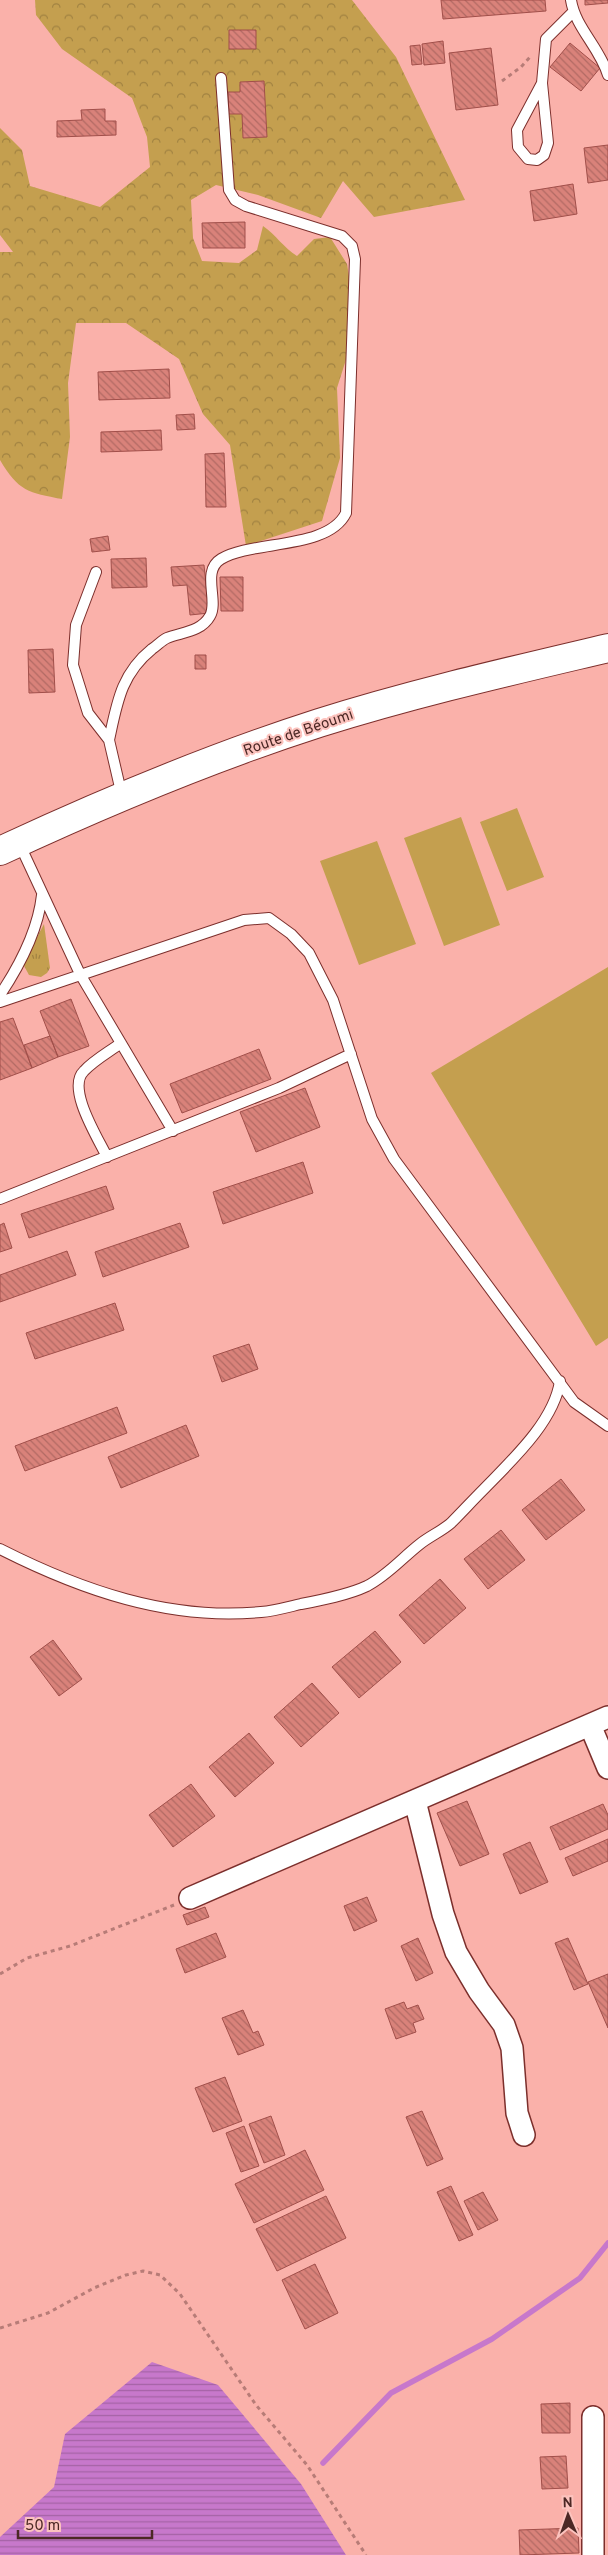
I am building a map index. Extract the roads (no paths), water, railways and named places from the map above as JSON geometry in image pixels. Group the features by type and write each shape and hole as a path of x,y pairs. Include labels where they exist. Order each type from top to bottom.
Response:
{"main road":[{"name":"Route de Béoumi","path":"10,846 122,797 319,723 468,680 608,648"}],"street":[{"path":"190,1898 599,1721 608,1768"},
{"path":"415,1801 443,1914 456,1952 479,1991 504,2025 512,2048 518,2113 524,2135"},
{"path":"593,2555 594,2417"}],"lane":[{"path":"571,0 573,12 604,60 608,75"},
{"path":"542,83 517,130 518,147 528,159 536,160 544,155 548,143 542,83 546,39 573,12"},
{"path":"122,797 109,740 119,693 138,661 165,638 204,624 212,614 212,571 219,560 234,553 288,543 331,530 341,523 346,513 355,259 352,246 342,236 246,206 235,200 229,190 221,78"},
{"path":"96,572 76,625 73,666 88,713 109,740"},
{"path":"10,846 42,894 80,974 173,1131"},
{"path":"0,995 13,976 34,932 40,914 42,894"},
{"path":"0,1002 244,920 269,918 291,934 309,953 333,1000 372,1118 394,1159 574,1402 608,1426"},
{"path":"107,1157 78,1095 77,1083 82,1072 121,1043"},
{"path":"0,1199 279,1088 351,1054"},
{"path":"0,1549 46,1572 97,1591 158,1607 224,1614 262,1612 319,1600 366,1586 391,1570 421,1544 450,1524 510,1461 533,1434 549,1410 558,1395 560,1381"}],"waterway":[{"path":"323,2463 391,2393 492,2339 580,2278 608,2243"}]}
